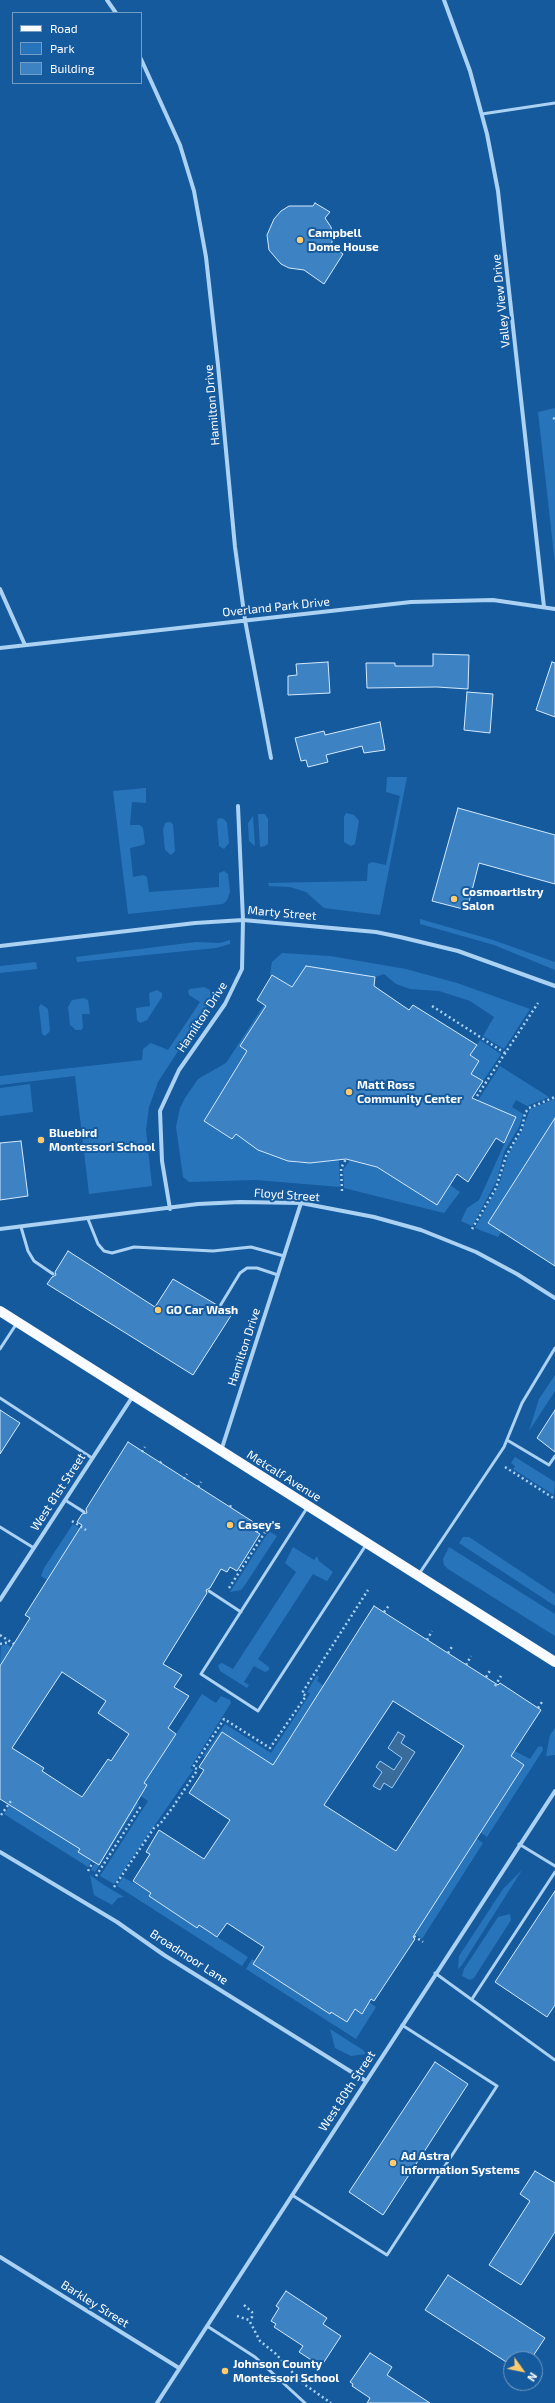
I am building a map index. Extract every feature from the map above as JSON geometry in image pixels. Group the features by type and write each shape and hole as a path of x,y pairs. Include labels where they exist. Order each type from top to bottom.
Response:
{"main road":[{"name":"Metcalf Avenue","path":"0,1310 555,1662"}],"street":[{"path":"107,0 115,12"},
{"name":"Valley View Drive","path":"444,0 470,72 482,114 499,199 544,607"},
{"name":"Hamilton Drive","path":"142,61 180,145 194,191 214,326 235,547 245,620 271,758"},
{"path":"0,589 25,645"},
{"name":"Overland Park Drive","path":"0,648 411,602 493,600 555,609"},
{"name":"Hamilton Drive","path":"170,1209 162,1161 160,1111 179,1070 225,1004 242,970 243,920 238,806"},
{"name":"Marty Street","path":"0,946 195,923 243,920 376,932 400,937 458,951 555,986"},
{"name":"Floyd Street","path":"0,1229 170,1209 198,1204 240,1202 301,1204 374,1216 421,1230 476,1252 517,1274 555,1298"},
{"name":"Hamilton Drive","path":"221,1451 301,1204"},
{"name":"West 81st Street","path":"0,1600 133,1395"},
{"name":"West 80th Street","path":"157,2403 555,1790"},
{"name":"Broadmoor Lane","path":"0,1852 117,1922 164,1955 366,2081"},
{"name":"Barkley Street","path":"0,2257 179,2368"}],"lane":[{"path":"482,114 555,103"},
{"path":"88,1219 98,1244 104,1251 112,1253 134,1247 213,1251 251,1247 284,1256"},
{"path":"21,1227 28,1251 34,1261 53,1274"},
{"path":"220,1306 240,1273 247,1268 257,1268 278,1275"},
{"path":"0,1349 18,1322"},
{"path":"418,1576 487,1474 507,1440 522,1403 555,1348"},
{"path":"550,1356 555,1359"},
{"path":"0,1398 92,1458"},
{"path":"507,1440 549,1465 555,1456"},
{"path":"65,1500 84,1512"},
{"path":"308,1506 201,1674 258,1711 367,1543"},
{"path":"0,1527 34,1548"},
{"path":"209,1590 241,1612"},
{"path":"519,1844 555,1866"},
{"path":"472,1999 555,1872"},
{"path":"435,1973 555,2060"},
{"path":"292,2195 387,2255 497,2086 402,2025"},
{"path":"207,2326 256,2357 305,2403"}],"path":[{"path":"477,1096 538,1003"},
{"path":"432,1006 505,1053"},
{"path":"472,1229 496,1188 506,1156 522,1128 529,1108 555,1096"},
{"path":"342,1191 341,1168 346,1159"},
{"path":"142,1452 145,1447"},
{"path":"160,1463 163,1459"},
{"path":"504,1467 555,1499"},
{"path":"184,1479 187,1474"},
{"path":"198,1487 201,1482"},
{"path":"230,1507 232,1503"},
{"path":"72,1521 86,1530"},
{"path":"256,1532 262,1522"},
{"path":"229,1588 268,1526"},
{"path":"384,1612 390,1604"},
{"path":"427,1640 432,1631"},
{"path":"0,1635 14,1644"},
{"path":"0,1644 10,1642"},
{"path":"448,1653 453,1645"},
{"path":"466,1665 471,1656"},
{"path":"486,1677 491,1669"},
{"path":"495,1686 501,1676"},
{"path":"538,1708 542,1702"},
{"path":"1,1815 11,1801"},
{"path":"96,1876 141,1806"},
{"path":"114,1887 154,1828 163,1820"},
{"path":"88,1871 93,1862"},
{"path":"414,1936 423,1942"},
{"path":"244,2305 252,2312 252,2317 249,2320"},
{"path":"237,2316 249,2320 260,2341 276,2354 301,2382 331,2403"}],"green space":[{"path":"555,408 555,564 538,412"},
{"path":"387,777 407,777 380,915 324,908 306,892 290,887 269,886 268,883 367,881 368,864 372,862 386,865 400,796 386,792"},
{"path":"146,788 146,803 132,802 130,825 140,825 143,828 145,843 143,845 130,848 133,877 144,875 147,877 149,892 219,887 219,873 224,871 228,874 230,892 227,900 223,904 128,914 113,791"},
{"path":"346,813 354,815 359,821 355,844 351,846 344,842 344,817"},
{"path":"258,814 265,814 268,819 268,844 260,847"},
{"path":"253,816 255,846 249,841 248,823"},
{"path":"219,818 224,819 227,823 229,843 224,849 219,846 217,821"},
{"path":"170,822 173,824 175,851 171,855 165,850 163,830 165,823"},
{"path":"420,919 493,940 555,962 555,970 494,945 420,924"},
{"path":"230,940 230,944 216,948 77,962 76,957 196,942 220,943"},
{"path":"282,953 330,956 406,969 457,983 530,1009 504,1049 483,1036 494,1017 470,1001 439,991 410,989 396,984 384,974 375,977 306,967 292,987 273,975 271,977 270,974 272,962"},
{"path":"36,962 37,969 0,973 0,966"},
{"path":"204,987 210,990 211,1000 158,1082 149,1107 146,1130 152,1186 89,1194 75,1076 0,1085 0,1076 142,1060 143,1049 151,1043 168,1050 200,1002 189,995 188,991 190,989"},
{"path":"157,990 162,993 162,997 147,1020 140,1023 137,1020 136,1008 150,1006 149,993"},
{"path":"84,998 88,1000 90,1014 82,1014 83,1028 81,1030 76,1030 70,1025 68,1007 72,1000"},
{"path":"41,1004 48,1009 50,1031 45,1036 42,1034 39,1007"},
{"path":"264,1005 266,1006 240,1046 247,1051 204,1121 232,1139 237,1133 258,1150 278,1158 299,1163 339,1160 340,1187 256,1180 189,1182 183,1177 176,1127 180,1108 198,1079 226,1063"},
{"path":"480,1040 501,1054 483,1081 471,1074 479,1061 470,1055"},
{"path":"500,1066 549,1097 527,1106 516,1100 512,1107 523,1114 519,1127 504,1152 497,1180 472,1226 461,1221 467,1208 479,1200 516,1118 477,1102"},
{"path":"30,1084 33,1112 0,1116 0,1088"},
{"path":"555,1099 555,1118 488,1223 502,1231 498,1237 475,1228 499,1185 508,1155 522,1131 530,1109"},
{"path":"350,1160 377,1167 437,1205 450,1185 460,1192 444,1213 344,1188 343,1170"},
{"path":"555,1375 555,1391 529,1431 539,1399"},
{"path":"515,1457 555,1482 554,1495 513,1469 515,1466 511,1463"},
{"path":"73,1524 85,1532 72,1541 47,1580 41,1576 44,1568"},
{"path":"269,1531 277,1536 241,1590 230,1592"},
{"path":"463,1537 469,1537 555,1594 555,1606 459,1543"},
{"path":"293,1547 314,1560 317,1556 319,1561 333,1572 327,1581 313,1574 258,1659 269,1667 269,1670 265,1672 254,1666 244,1682 249,1685 247,1688 220,1671 218,1665 222,1663 233,1669 296,1572 285,1563"},
{"path":"449,1547 555,1614 555,1636 448,1569 444,1565 443,1559"},
{"path":"7,1644 12,1648 0,1666 1,1646"},
{"path":"317,1675 319,1677 317,1681 324,1686 276,1771 270,1763 222,1732 205,1757 203,1756 225,1724 271,1753 310,1694 307,1692"},
{"path":"202,1694 216,1703 221,1696 230,1700 231,1703 190,1768 193,1770 114,1884 100,1876 148,1801 141,1796 147,1785 144,1783"},
{"path":"555,1728 555,1755 546,1756 550,1735"},
{"path":"542,1746 543,1750 487,1837 480,1832 524,1765 508,1754 511,1749 530,1759 538,1747"},
{"path":"12,1802 25,1814 80,1849 78,1852 91,1861 88,1867 4,1814"},
{"path":"136,1802 139,1803 95,1872 91,1870 95,1863 99,1865"},
{"path":"476,1838 483,1843 422,1939 415,1934"},
{"path":"522,1870 458,1969 459,1956 503,1889"},
{"path":"90,1875 124,1897 118,1898 112,1905 94,1895"},
{"path":"123,1877 151,1893 149,1896 197,1928 199,1925 248,1957 242,1966 117,1886"},
{"path":"510,1914 511,1920 474,1978 470,1980 462,1976 464,1969 498,1917"},
{"path":"252,1959 255,1961 253,1964 330,2013 331,2012 347,2022 355,2009 362,2014 369,2002 376,2007 356,2039 246,1969"},
{"path":"330,2029 363,2050 366,2054 351,2056 335,2048"}],"shaded area":[{"path":"398,1732 405,1736 401,1743 415,1752 392,1788 384,1783 380,1790 373,1786 382,1772 376,1767 380,1761 394,1770 402,1758 388,1748"}],"building":[{"name":"Campbell Dome House","path":"315,203 330,212 325,218 331,227 333,237 331,246 343,254 324,284 304,270 289,268 281,264 269,250 267,235 274,219 281,211 289,206 313,206"},
{"path":"433,654 469,655 468,689 437,687 367,688 366,663 395,663 395,666 433,666"},
{"path":"328,662 330,693 288,695 288,676 297,675 296,664"},
{"path":"552,662 555,663 555,717 536,710"},
{"path":"467,692 493,694 490,733 464,730"},
{"path":"380,722 385,750 364,753 362,746 326,755 328,762 308,767 306,760 301,761 295,738 324,731 325,735"},
{"path":"458,808 555,835 555,884 479,863 467,910 432,901"},
{"name":"Matt Ross Community Center","path":"306,966 375,977 374,986 409,1010 413,1005 477,1045 470,1055 479,1061 471,1074 483,1081 472,1098 516,1117 504,1143 496,1138 468,1182 457,1174 437,1205 377,1167 346,1159 310,1163 288,1161 258,1150 236,1134 232,1139 204,1121 247,1051 240,1046 266,1006 257,1000 272,975 292,987"},
{"path":"555,1118 555,1266 488,1223"},
{"path":"21,1141 28,1196 0,1200 0,1143"},
{"name":"GO Car Wash","path":"68,1251 155,1307 173,1279 217,1305 219,1309 222,1308 232,1314 193,1375 47,1284 52,1277 56,1275 55,1272"},
{"path":"0,1410 20,1423 0,1454"},
{"path":"555,1410 555,1452 537,1438"},
{"path":"128,1442 255,1523 252,1529 260,1534 237,1571 230,1567 227,1572 221,1569 210,1588 206,1590 207,1593 163,1664 182,1675 174,1687 189,1696 168,1728 176,1734 144,1783 147,1785 99,1865 78,1852 80,1849 0,1799 0,1666 30,1618 25,1615 82,1525 77,1522 82,1514 87,1513 86,1509","holes":["62,1672 106,1701 98,1713 129,1734 111,1761 108,1759 82,1797 42,1771 44,1768 12,1748"]},
{"path":"374,1606 498,1685 500,1683 541,1710 511,1756 524,1765 413,1937 415,1939 374,2001 371,1999 362,2014 355,2009 347,2022 331,2012 330,2014 253,1964 264,1947 227,1923 217,1937 199,1925 197,1928 149,1896 151,1893 133,1881 150,1854 146,1852 159,1830 204,1859 230,1820 189,1793 204,1770 199,1767 222,1732 273,1765","holes":["393,1701 464,1746 396,1851 324,1805"]},
{"path":"555,1891 555,2005 547,2017 495,1982"},
{"name":"Ad Astra Information Systems","path":"435,2062 468,2084 383,2215 349,2192"},
{"path":"535,2171 555,2183 555,2232 521,2285 489,2265 530,2201 520,2194"},
{"path":"448,2275 545,2338 536,2351 503,2351 503,2360 425,2310"},
{"path":"286,2291 327,2318 323,2324 341,2336 322,2365 320,2363 319,2365 299,2352 303,2346 274,2327 276,2324 271,2321 279,2308 276,2306"},
{"path":"370,2353 392,2367 387,2375 430,2403 367,2403 370,2398 352,2386 353,2384 350,2382"}],"place":[{"name":"Campbell Dome House","path":"300,240"},
{"name":"Cosmoartistry Salon","path":"454,899"},
{"name":"Matt Ross Community Center","path":"349,1092"},
{"name":"Bluebird Montessori School","path":"41,1140"},
{"name":"GO Car Wash","path":"158,1310"},
{"name":"Casey's","path":"230,1525"},
{"name":"Ad Astra Information Systems","path":"393,2163"},
{"name":"Johnson County Montessori School","path":"225,2371"}]}
